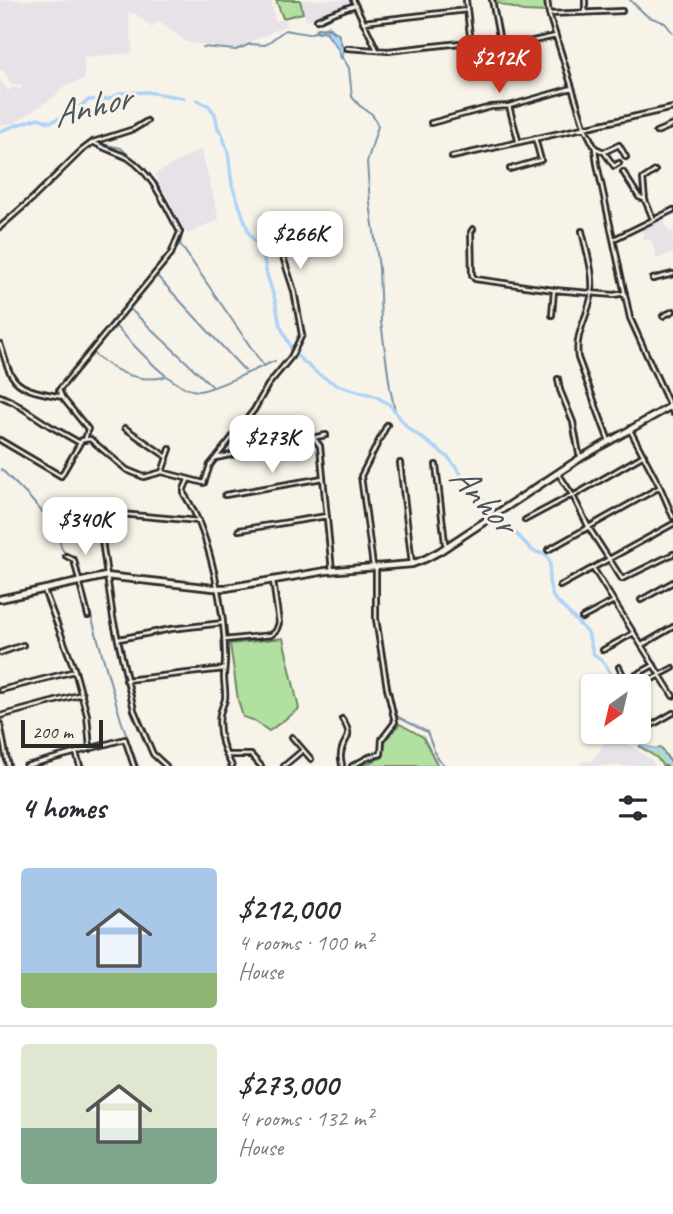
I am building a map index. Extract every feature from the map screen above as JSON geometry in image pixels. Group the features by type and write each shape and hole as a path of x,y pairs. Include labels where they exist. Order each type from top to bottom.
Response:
{"main road":[{"path":"0,599 106,576 217,588 332,571 412,564 447,546 582,457 671,406"}],"street":[{"path":"353,0 377,50"},
{"path":"466,0 473,54 556,36"},
{"path":"492,0 501,47"},
{"path":"547,0 584,127 595,148 630,318 673,413"},
{"path":"585,0 585,13"},
{"path":"317,20 355,5"},
{"path":"363,22 467,10"},
{"path":"549,14 622,12"},
{"path":"347,48 388,51 470,42"},
{"path":"431,123 491,107 509,106 572,88"},
{"path":"509,106 519,141"},
{"path":"452,157 673,108"},
{"path":"0,227 80,151 93,142 134,130 147,121"},
{"path":"656,132 673,125"},
{"path":"510,169 541,160 535,138"},
{"path":"85,440 88,429 62,397 60,390 171,254 180,232 153,184 138,166 130,159 93,142"},
{"path":"604,152 619,145 626,157"},
{"path":"595,148 604,152 614,166 619,163"},
{"path":"653,220 645,200 643,179 655,171"},
{"path":"623,172 639,197 645,200"},
{"path":"614,239 673,210"},
{"path":"0,440 61,476 82,440 90,439 127,470 144,477 162,472 204,483 210,465 254,410 268,384 291,357 302,335 294,291 279,244 265,217"},
{"path":"474,229 471,232 472,275 475,279 554,290 614,295 625,293"},
{"path":"583,231 592,293 576,346 609,441"},
{"path":"653,279 673,274"},
{"path":"552,315 554,290"},
{"path":"663,316 673,311"},
{"path":"0,344 15,380 32,390 62,397"},
{"path":"558,379 582,457"},
{"path":"0,396 80,443"},
{"path":"352,766 381,754 382,739 395,722 376,619 374,566 361,476 387,425"},
{"path":"125,428 167,457"},
{"path":"630,430 673,517"},
{"path":"216,458 326,436"},
{"path":"314,438 320,446 332,571"},
{"path":"162,472 170,449"},
{"path":"525,520 644,455"},
{"path":"400,463 412,564"},
{"path":"436,465 447,546"},
{"path":"558,473 622,579 673,554"},
{"path":"225,495 323,478"},
{"path":"188,480 184,494 199,521 206,543 223,623 226,662 220,740 232,766"},
{"path":"548,550 660,487"},
{"path":"53,519 98,512 199,521"},
{"path":"98,512 106,576 134,710 153,754 166,766"},
{"path":"239,530 327,516"},
{"path":"560,586 673,523"},
{"path":"66,556 74,560 82,580 88,616"},
{"path":"593,568 673,696"},
{"path":"224,640 271,635 276,631 279,623 273,580"},
{"path":"641,600 673,582"},
{"path":"44,590 82,694 88,715 90,749"},
{"path":"582,618 614,601"},
{"path":"118,639 223,623"},
{"path":"642,645 673,628"},
{"path":"603,650 634,633"},
{"path":"0,653 23,645"},
{"path":"619,667 625,682 654,665"},
{"path":"651,680 673,668"},
{"path":"126,680 224,669"},
{"path":"1,690 75,671"},
{"path":"0,716 82,694"},
{"path":"651,726 673,713"},
{"path":"342,719 348,733 340,753 342,766"},
{"path":"0,724 9,766"},
{"path":"292,737 311,759"},
{"path":"26,766 125,739 134,766"},
{"path":"284,766 304,750"},
{"path":"76,752 80,766"},
{"path":"226,755 251,755 261,766"}],"shaded area":[{"path":"0,0 271,0 275,21 285,19 286,25 236,49 185,41 158,21 152,28 136,14 128,12 133,53 83,57 85,79 65,86 15,123 0,125 0,79 8,91 13,87 21,89 22,86 11,84 5,72 0,70"},
{"path":"301,0 351,0 351,2 306,21"},
{"path":"201,149 219,219 187,234 155,174"},
{"path":"662,217 669,232 673,230 673,257 672,253 656,259 651,240 643,240 642,229"},
{"path":"604,744 630,744 655,766 581,766 582,762 592,761"}],"green space":[{"path":"276,0 300,0 303,13 283,18"},
{"path":"493,0 545,0 546,12 523,11"},
{"path":"283,638 299,709 269,731 243,717 230,644"},
{"path":"400,724 423,737 438,766 361,766 383,757 385,740"},
{"path":"639,746 661,748 673,766 663,766 657,758"}],"water":[{"path":"318,28 338,33 343,59 327,32 316,32"}],"waterway":[{"path":"630,0 647,16 665,23 673,33"},
{"path":"323,29 328,26 334,33"},
{"path":"203,47 236,50 250,44 265,45 285,30 308,34 318,31"},
{"path":"343,58 349,68 352,97 372,114 378,126 367,162 379,268 381,322 395,411"},
{"name":"Anhor","path":"0,131 38,118 50,122 66,116 89,100 109,99 121,93 147,92 184,98"},
{"name":"Anhor","path":"197,100 209,106 215,114 228,152 232,185 249,233 263,254 280,325 292,350"},
{"path":"102,144 121,148 157,183 183,231 180,244 263,365"},
{"path":"158,277 245,371"},
{"path":"130,309 212,386"},
{"path":"116,327 165,375 188,389 205,390 275,361"},
{"path":"95,355 110,366 136,377 164,377"},
{"name":"Anhor","path":"296,355 318,374 337,385 375,396 389,404 408,428 448,457 471,487 533,551 546,555 550,562 549,582 553,597 588,633 593,653 611,674"},
{"path":"1,469 55,526 65,553 74,556 121,720 138,766"},
{"path":"380,625 395,711 398,717 427,732 437,758 445,766"},
{"name":"Anhor","path":"642,744 648,749 659,751 670,766"}]}
